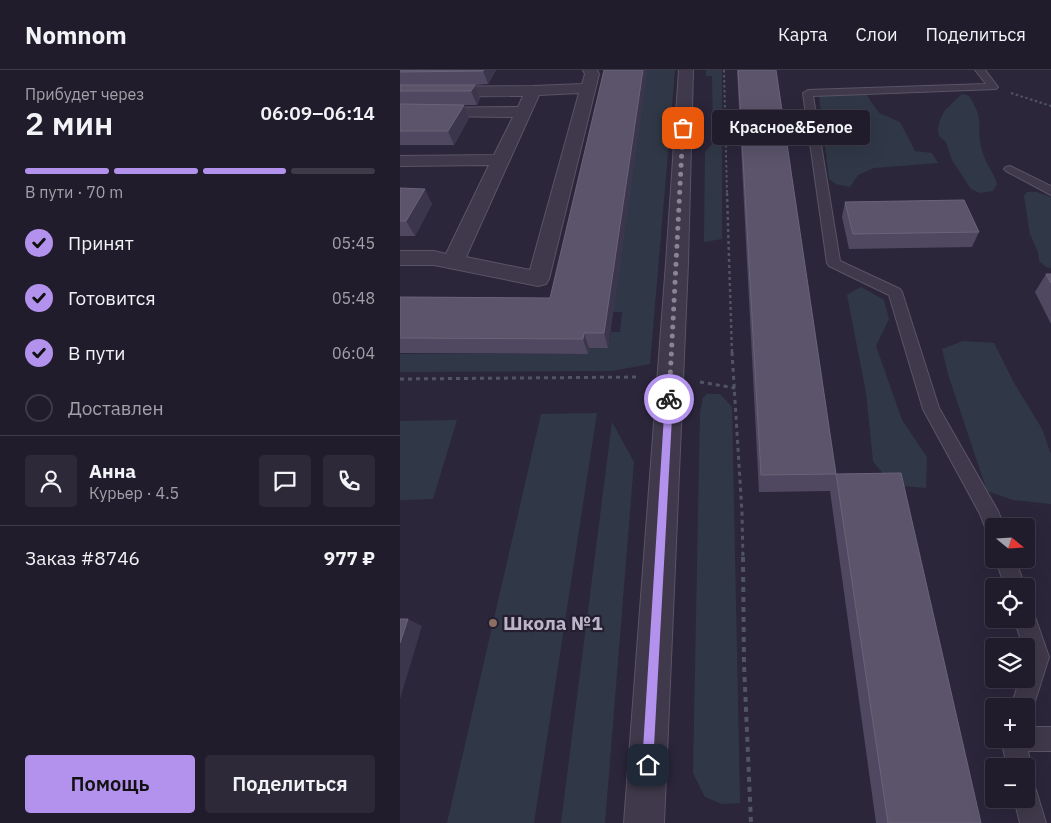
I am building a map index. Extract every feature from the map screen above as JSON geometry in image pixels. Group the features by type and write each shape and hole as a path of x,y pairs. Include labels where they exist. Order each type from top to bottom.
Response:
{"street":[{"path":"644,823 686,70"},
{"path":"400,92 533,91 589,79 538,279 434,258 400,258"},
{"path":"453,262 533,91"},
{"path":"409,111 522,112"},
{"path":"400,161 500,160"}],"lane":[{"path":"980,70 993,87"},
{"path":"992,518 990,511 931,409 895,292 834,263 808,93 993,87"},
{"path":"1010,169 1051,191"},
{"path":"1025,698 1038,657 1028,628"},
{"path":"1035,739 1051,739"},
{"path":"1029,808 1033,823"}],"path":[{"path":"724,70 730,315 736,388 742,513 744,664 751,823"},
{"path":"993,87 1051,106"},
{"path":"400,380 670,376 736,388"}],"shaded area":[{"path":"647,70 675,70 650,364 612,371 400,372 400,354 588,354 589,348 608,348 611,332 620,332 622,312 613,312"},
{"path":"706,70 722,70 722,239 704,242 705,152 713,143 712,76 706,76"},
{"path":"866,94 879,113 900,122 915,151 932,153 938,163 874,168 858,175 850,187 836,184 829,179 819,96"},
{"path":"962,94 970,98 977,112 981,148 997,184 993,191 980,193 971,189 952,160 946,142 939,136 940,120 945,110"},
{"path":"1027,192 1037,192 1051,197 1051,268 1046,267 1039,261 1038,252 1030,234 1024,196"},
{"path":"861,287 884,300 889,319 876,346 902,420 927,457 926,488 892,485 873,461 866,392 847,295"},
{"path":"963,341 994,343 1014,383 1042,429 1051,454 1051,504 1013,500 987,491 948,374 942,349"},
{"path":"707,394 720,394 732,407 740,803 722,804 705,797 693,773 700,413 703,398"},
{"path":"597,413 534,823 447,823 541,414"},
{"path":"457,420 433,499 400,500 400,421"},
{"path":"612,422 634,462 605,823 561,823"}],"building":[{"path":"400,70 484,70 400,72"},
{"path":"604,70 643,70 604,333 584,333 583,339 400,338 400,297 550,298"},
{"path":"738,70 776,70 836,474 761,475"},
{"path":"400,85 475,85 471,91 400,91"},
{"path":"400,104 464,105 448,131 400,131"},
{"path":"400,188 425,189 406,221 400,221"},
{"path":"964,200 979,232 853,234 845,202"},
{"path":"1046,274 1051,274 1051,283"},
{"path":"901,473 981,823 888,823 836,474"},
{"path":"400,619 408,619 400,643"}],"way so far":[{"path":"669,399 683,128"}],"place":[{"name":"Красное&Белое","path":"683,128"},
{"name":"Школа №1","path":"493,623"}],"route":[{"path":"648,765 669,399"}]}
